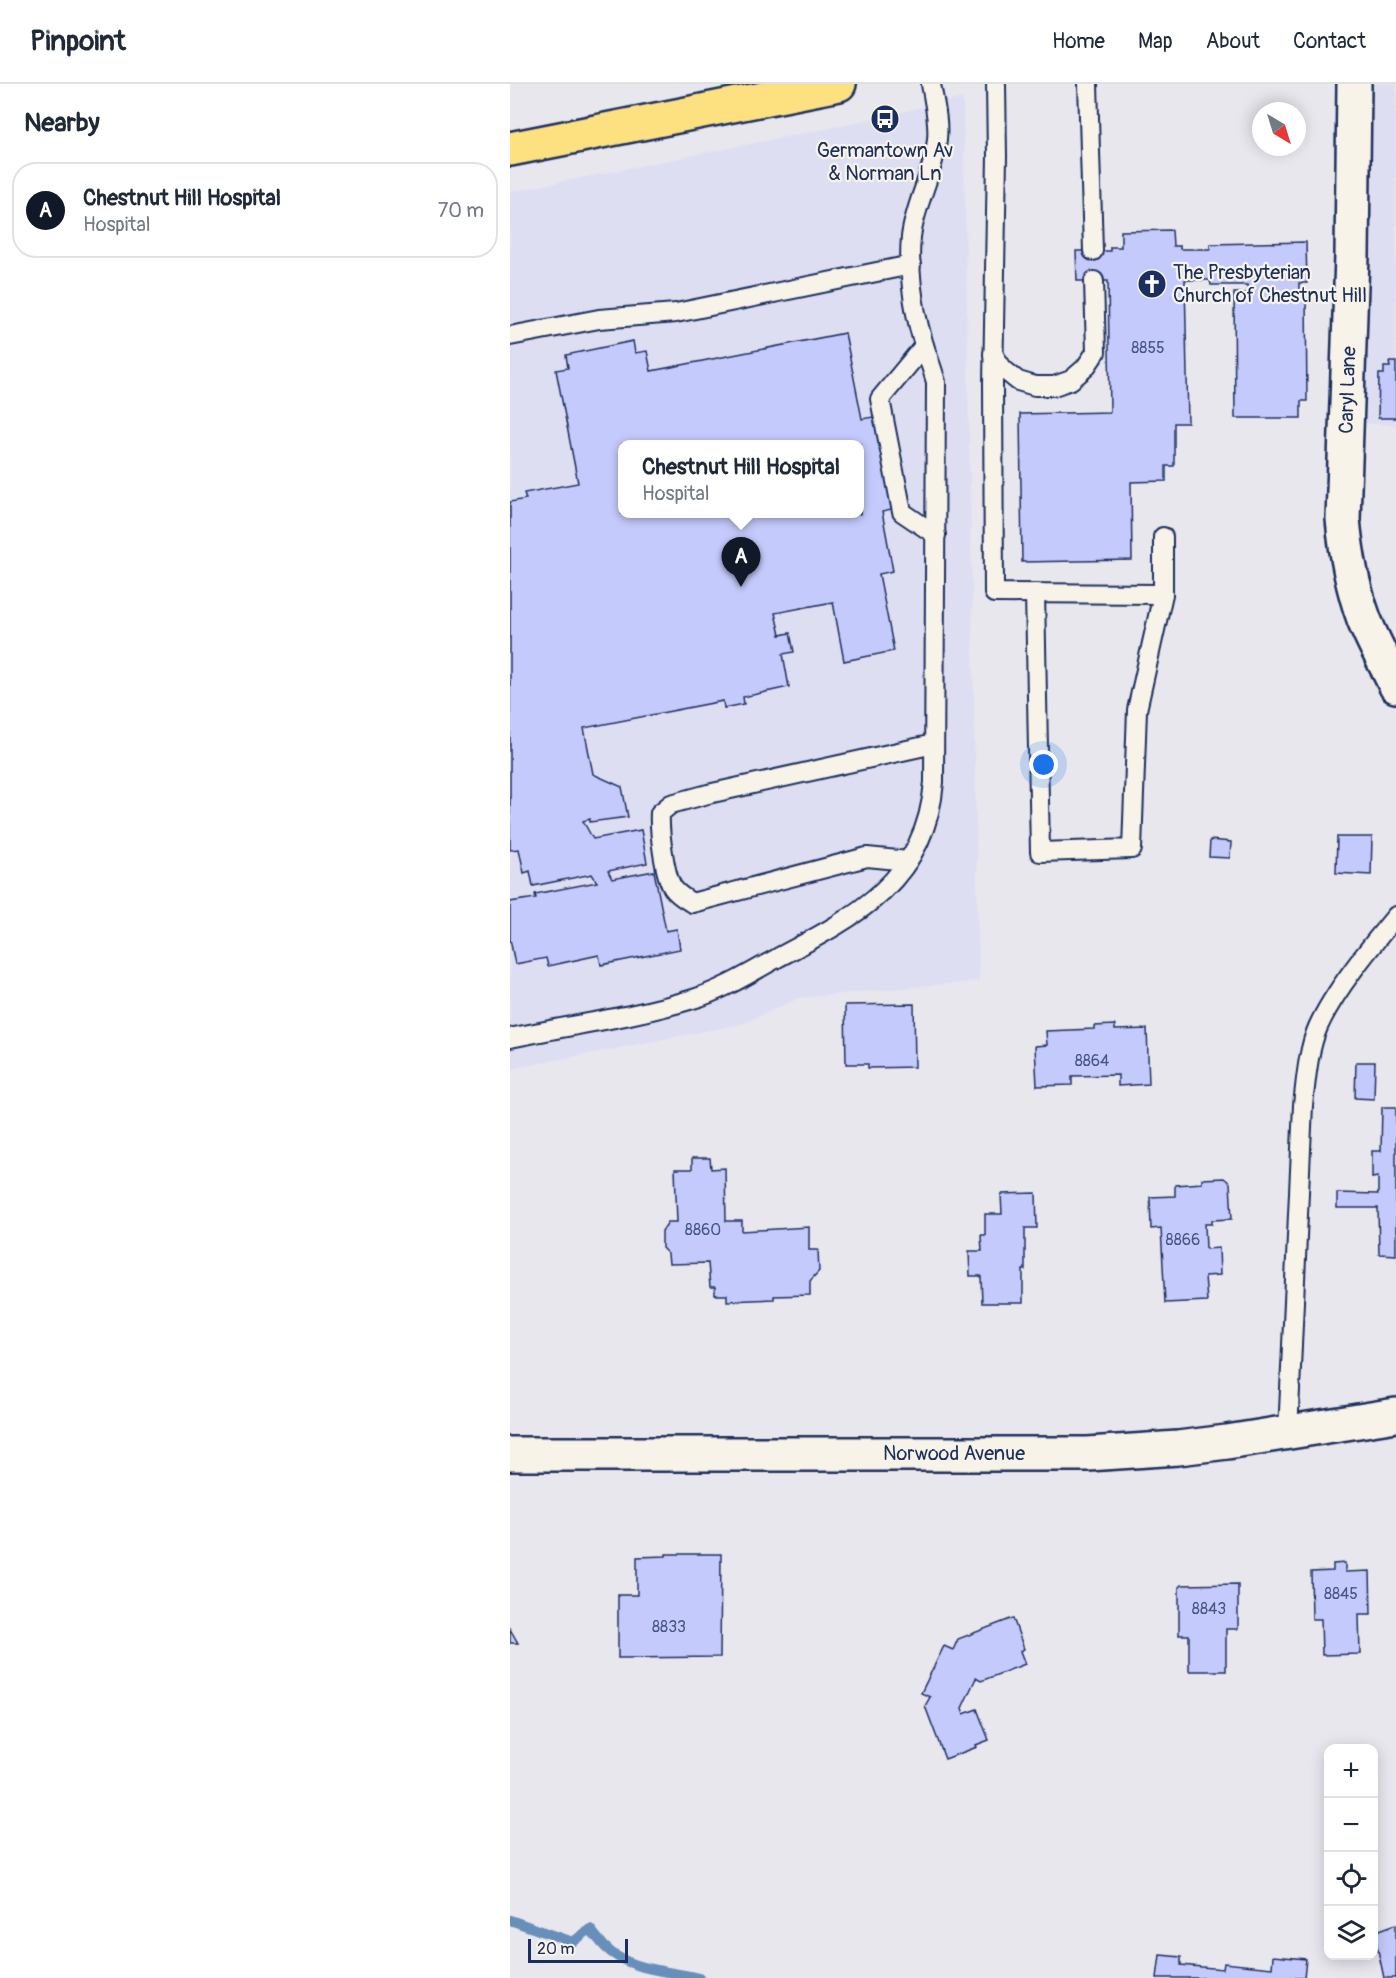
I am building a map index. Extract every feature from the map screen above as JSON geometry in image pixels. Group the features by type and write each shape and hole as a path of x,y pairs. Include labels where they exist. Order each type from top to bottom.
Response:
{"main road":[{"path":"510,149 839,84"}],"street":[{"name":"Caryl Lane","path":"1354,84 1352,256 1343,519 1346,549 1356,593 1365,621 1396,686"},
{"name":"Norwood Avenue","path":"510,1454 1088,1454 1178,1448 1396,1415"}],"lane":[{"path":"510,1038 666,1006 720,988 827,932 885,891 908,861 927,820 932,802 934,744 936,382 924,346 915,306 911,237 938,138 931,84"},
{"path":"996,84 993,354 994,593 1163,594"},
{"path":"1088,84 1093,251"},
{"path":"510,336 599,319 676,313 911,265"},
{"path":"993,354 1004,369 1018,381 1035,386 1054,386 1071,380 1085,368 1096,352 1094,281"},
{"path":"924,346 880,399 902,512 936,535"},
{"path":"1035,593 1040,852 1132,849 1137,710 1163,594 1163,537"},
{"path":"908,861 867,856 692,903 678,895 671,885 659,829 660,813 671,804 708,794 934,744"},
{"path":"1288,1433 1303,1105 1309,1063 1317,1028 1362,958 1396,916"}],"shaded area":[{"path":"1365,84 1396,84 1396,425 1358,423"},
{"path":"963,98 979,981 799,998 742,1024 510,1069 510,192 825,129"}],"building":[{"path":"1172,230 1173,246 1180,246 1180,249 1210,249 1210,244 1306,242 1307,283 1299,283 1299,294 1306,294 1307,401 1301,401 1301,418 1235,418 1234,293 1248,293 1247,285 1211,285 1210,280 1185,280 1188,423 1174,423 1174,466 1166,466 1166,481 1131,482 1132,560 1022,562 1020,414 1110,412 1108,281 1077,281 1076,251 1110,251 1110,247 1121,247 1121,231"},
{"path":"845,333 862,419 879,416 896,509 882,512 893,571 879,574 894,651 844,661 833,602 775,613 780,635 790,633 794,652 783,654 789,687 743,697 744,704 724,708 723,701 584,728 593,774 622,787 628,817 583,821 593,839 641,830 647,863 608,871 612,879 654,871 666,931 677,929 680,949 601,965 599,955 548,966 546,958 515,964 510,939 510,902 536,898 535,894 597,882 592,874 533,886 530,871 524,873 519,849 510,850 510,502 526,499 524,493 578,483 556,370 568,368 566,355 633,341 635,353 647,351 651,371"},
{"path":"1389,362 1396,362 1396,418 1378,418 1379,374 1384,374 1384,367 1390,367"},
{"path":"1337,837 1372,837 1371,875 1336,873"},
{"path":"1210,840 1231,842 1230,858 1209,857"},
{"path":"914,1004 915,1067 868,1068 868,1064 846,1064 845,1005"},
{"path":"1115,1025 1115,1030 1147,1029 1149,1084 1118,1086 1118,1075 1072,1076 1072,1085 1037,1086 1035,1046 1047,1045 1046,1031 1094,1029 1094,1026"},
{"path":"1356,1062 1375,1062 1374,1099 1355,1098"},
{"path":"1382,1107 1396,1107 1396,1255 1379,1254 1378,1208 1337,1208 1337,1193 1378,1194 1378,1177 1372,1178 1372,1151 1381,1151"},
{"path":"692,1158 710,1158 711,1169 725,1168 726,1221 742,1221 742,1231 809,1227 809,1250 818,1250 819,1271 810,1281 810,1295 727,1301 727,1295 715,1295 715,1287 710,1287 708,1263 669,1264 668,1254 662,1248 662,1231 668,1222 677,1222 675,1169 692,1169"},
{"path":"1224,1178 1230,1183 1232,1219 1212,1220 1212,1224 1205,1224 1206,1249 1219,1248 1220,1275 1205,1276 1207,1301 1165,1303 1161,1228 1151,1229 1150,1197 1175,1196 1175,1185 1202,1183 1202,1179"},
{"path":"1036,1193 1037,1228 1025,1228 1023,1303 982,1303 981,1276 970,1276 969,1251 982,1251 981,1235 985,1235 985,1214 1002,1214 1001,1194"},
{"path":"666,1554 721,1554 720,1657 618,1658 618,1595 637,1595 637,1557 666,1556"},
{"path":"1345,1563 1345,1572 1370,1571 1371,1614 1359,1614 1360,1654 1322,1655 1321,1619 1312,1619 1311,1572 1333,1571 1333,1564"},
{"path":"1238,1584 1238,1629 1226,1629 1226,1671 1189,1671 1189,1635 1179,1635 1179,1587 1181,1585"},
{"path":"1013,1618 1024,1649 1020,1651 1025,1664 981,1681 976,1678 962,1708 964,1714 977,1709 989,1740 945,1759 925,1706 930,1697 921,1693 944,1646 953,1650 958,1639"},
{"path":"510,1629 518,1643 510,1643"},
{"path":"1396,1924 1396,1978 1384,1978 1378,1950 1378,1931"},
{"path":"1160,1955 1181,1957 1181,1965 1223,1969 1224,1963 1272,1968 1273,1956 1306,1959 1304,1978 1157,1978"}],"waterway":[{"path":"510,1920 573,1942 590,1929 605,1947 625,1961 699,1978"}],"place":[{"name":"Germantown Av & Norman Ln","path":"885,119"},
{"name":"The Presbyterian Church of Chestnut Hill","path":"1152,284"},
{"name":"Chestnut Hill Hospital","path":"741,587"}]}
